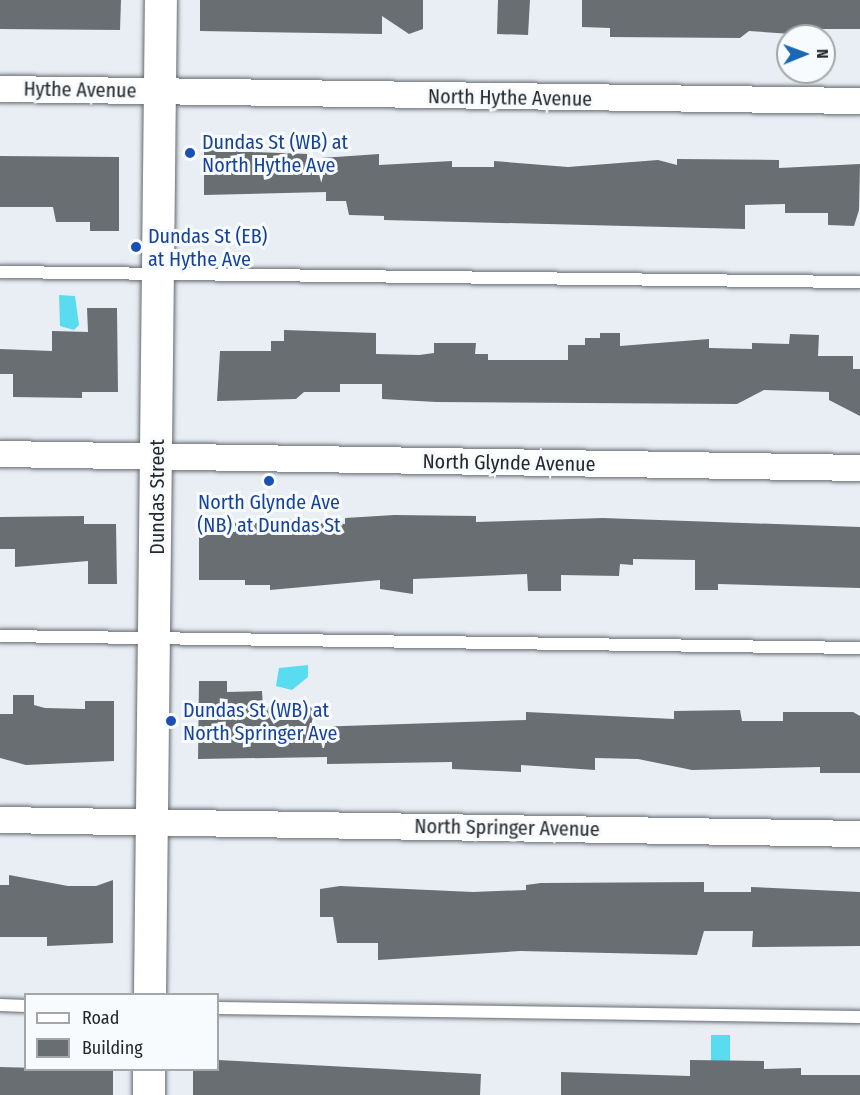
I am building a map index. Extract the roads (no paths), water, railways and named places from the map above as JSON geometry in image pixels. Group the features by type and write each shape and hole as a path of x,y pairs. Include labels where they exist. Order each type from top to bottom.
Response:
{"street":[{"name":"Dundas Street","path":"150,993 154,822 161,0"},
{"name":"Hythe Avenue","path":"0,89 159,91"},
{"name":"North Hythe Avenue","path":"159,91 860,101"},
{"name":"North Glynde Avenue","path":"0,454 860,468"},
{"name":"North Springer Avenue","path":"0,820 860,834"},
{"path":"149,1071 149,1095"}],"lane":[{"path":"0,272 160,272 860,282"},
{"path":"0,636 860,648"},
{"path":"0,1005 24,1006"},
{"path":"219,1008 860,1017"}],"water":[{"path":"59,295 75,296 79,325 74,330 60,326"},
{"path":"308,665 308,677 292,690 276,686 279,668"},
{"path":"711,1035 730,1035 730,1061 711,1068"}],"place":[{"name":"Dundas St (WB) at North Hythe Ave","path":"190,153"},
{"name":"Dundas St (EB) at Hythe Ave","path":"136,247"},
{"name":"North Glynde Ave (NB) at Dundas St","path":"269,481"},
{"name":"Dundas St (WB) at North Springer Ave","path":"171,721"}]}
